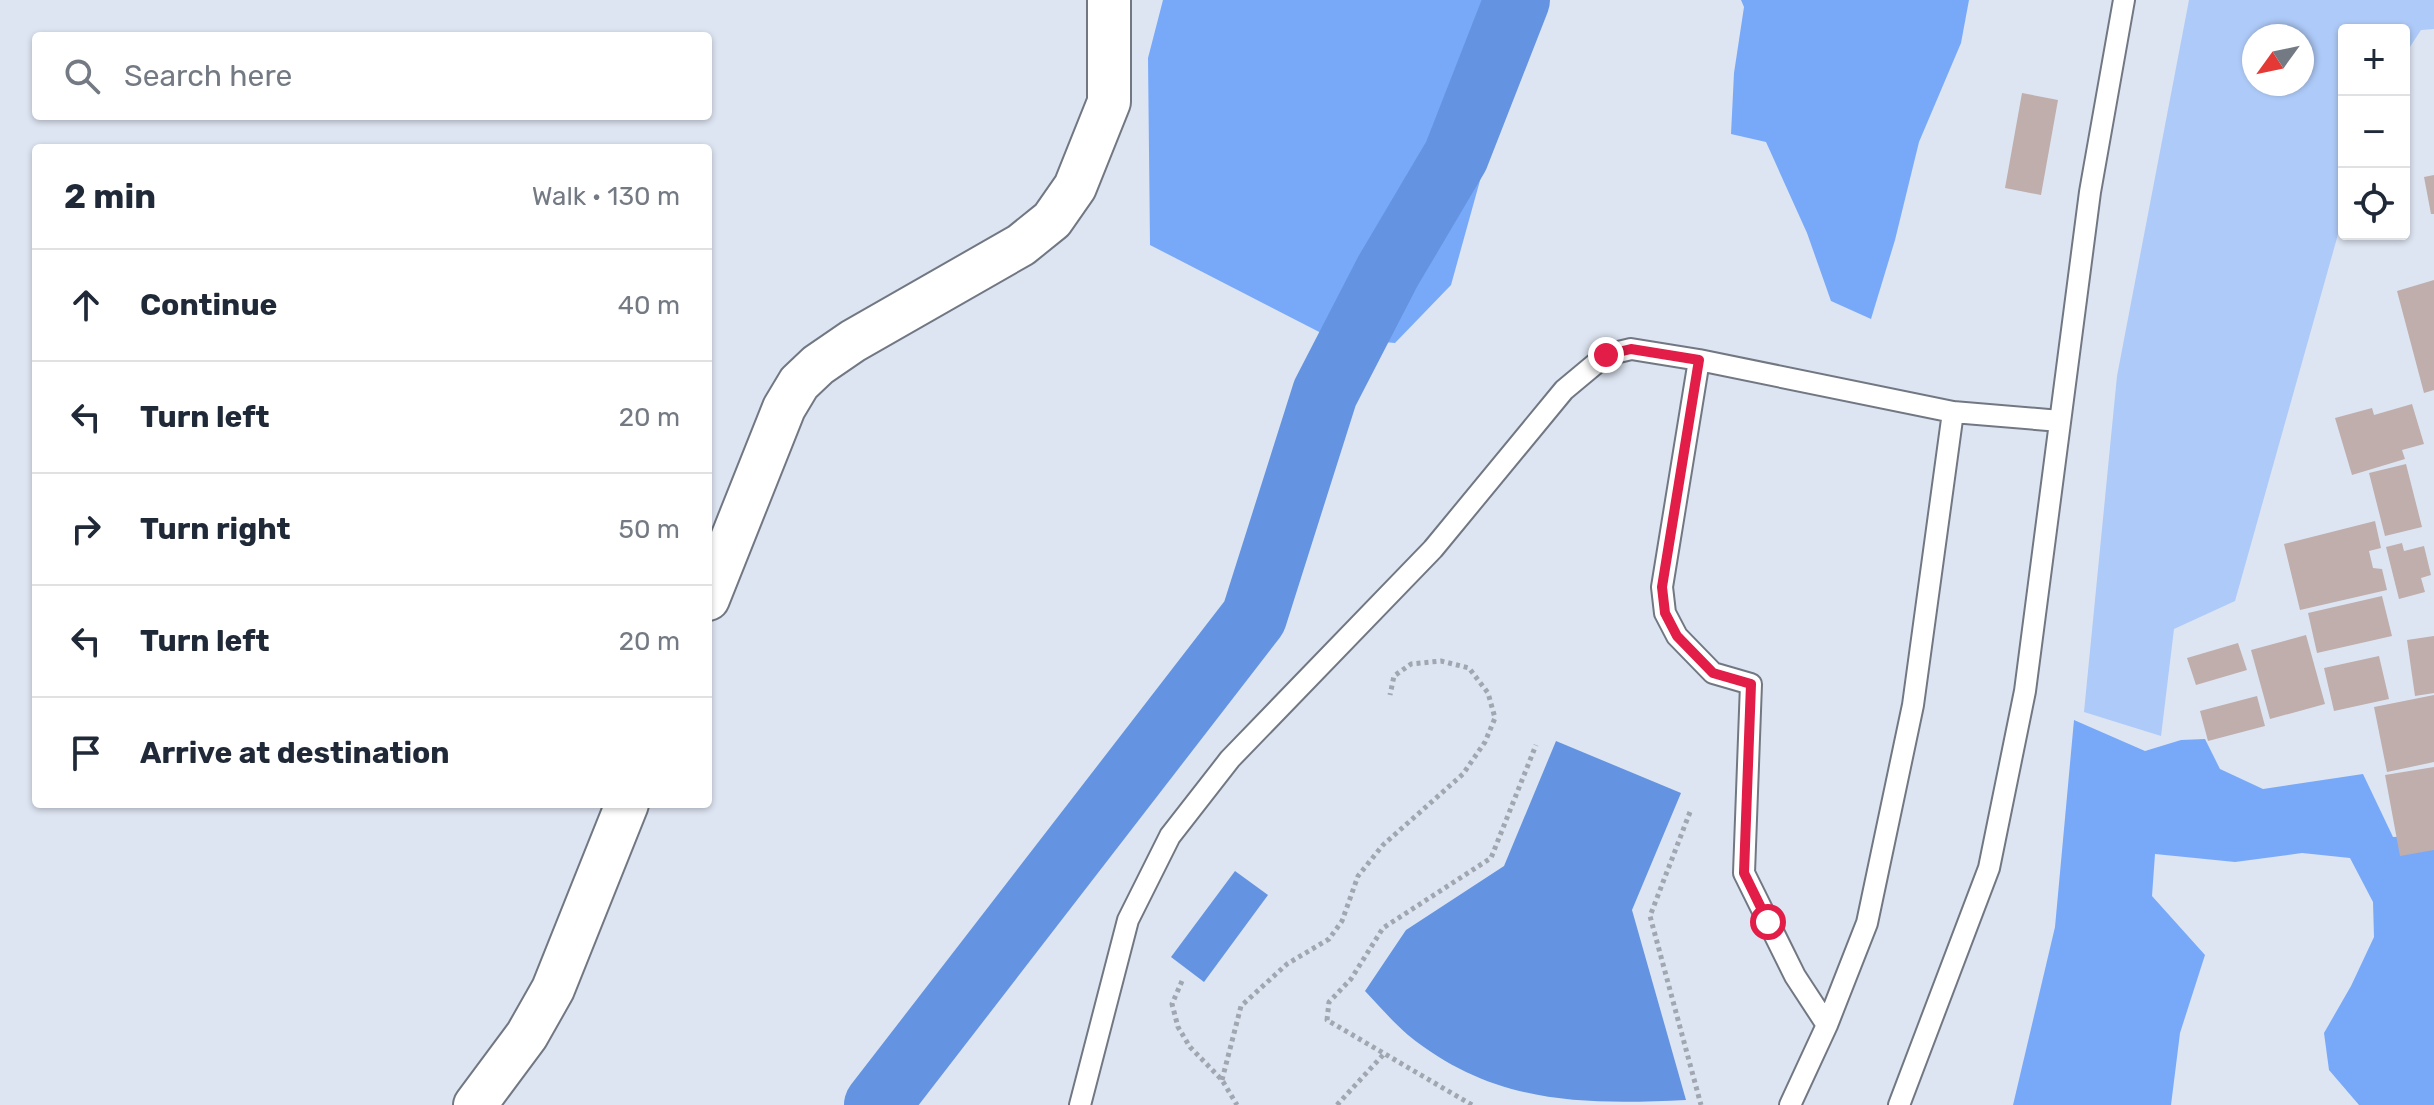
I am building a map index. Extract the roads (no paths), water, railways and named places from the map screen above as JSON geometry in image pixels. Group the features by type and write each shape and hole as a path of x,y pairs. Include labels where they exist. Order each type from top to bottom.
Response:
{"street":[{"path":"712,589 784,408 799,383 818,365 853,341 1021,245 1052,220 1075,187 1109,102 1109,0"},
{"path":"475,1105 527,1035 553,989 625,808"}],"lane":[{"path":"1899,1105 1989,868 2025,691 2090,192 2124,0"},
{"path":"1080,1105 1128,920 1170,836 1230,759 1433,549 1564,390 1606,355 1631,349 1953,412 2060,421"},
{"path":"1699,360 1662,587 1665,613 1677,636 1713,673 1751,684 1744,873 1795,976 1827,1025"},
{"path":"1790,1105 1827,1025 1867,923 1910,720 1953,412"}],"waterway":[{"path":"877,1105 1254,617 1325,393 1388,271 1456,156 1517,0"}]}
